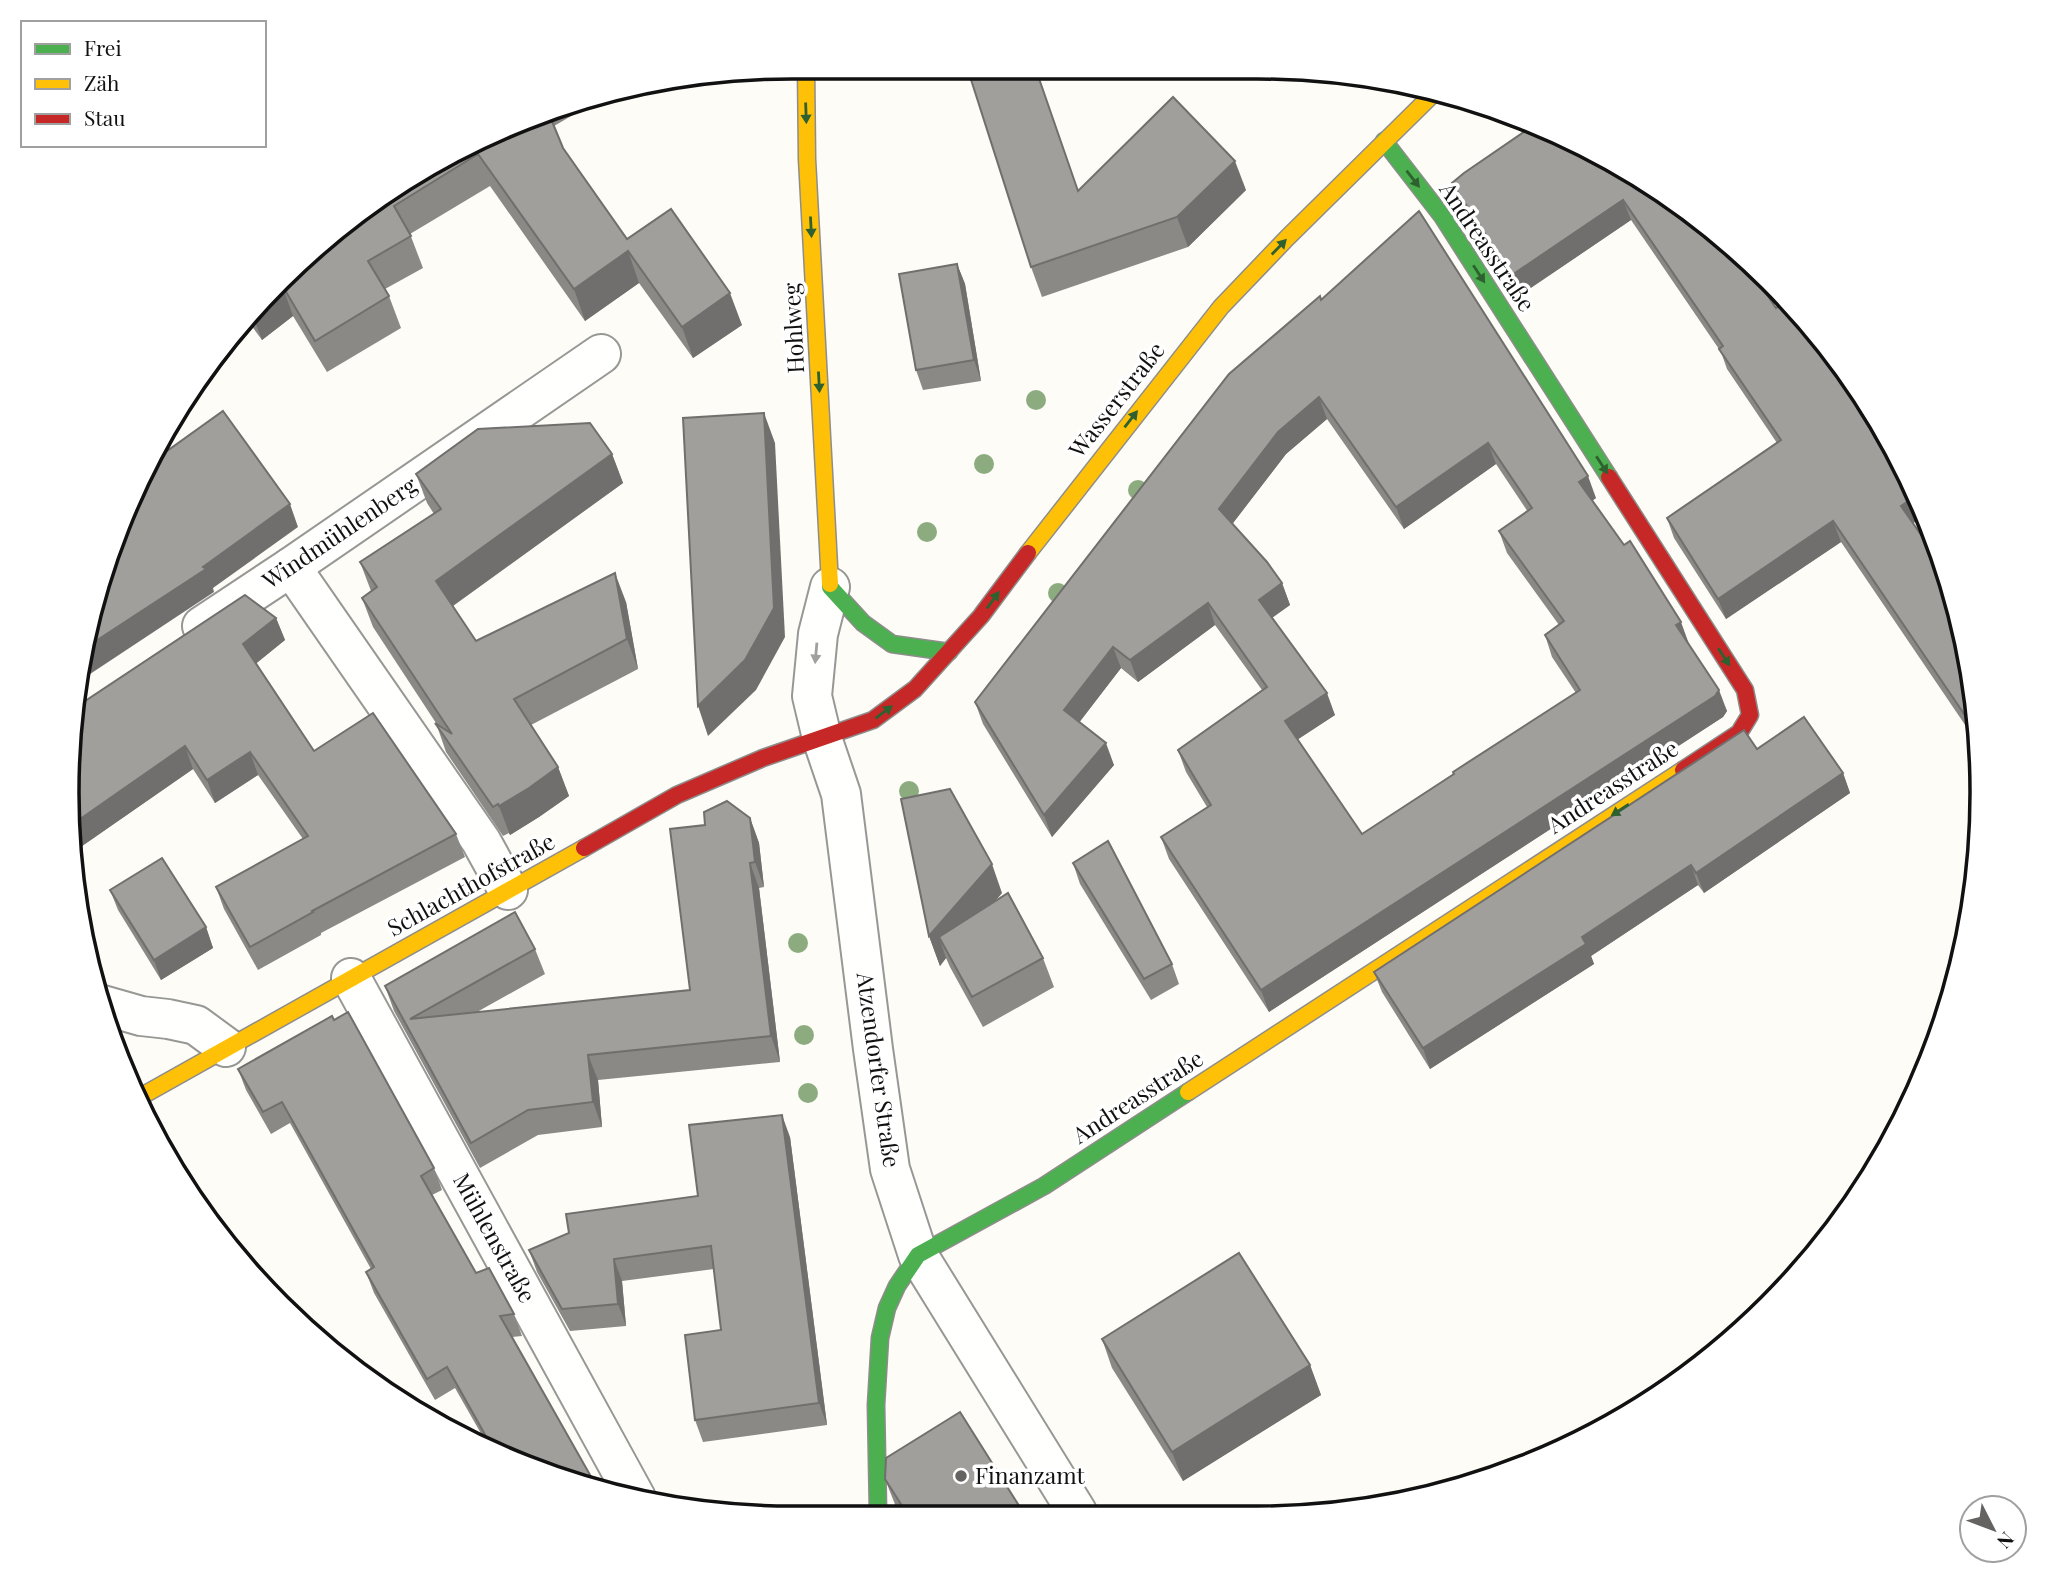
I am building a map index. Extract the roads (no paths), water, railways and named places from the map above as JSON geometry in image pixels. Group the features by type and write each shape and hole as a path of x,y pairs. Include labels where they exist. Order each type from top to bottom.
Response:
{"street":[{"name":"Hohlweg","path":"806,79 807,159 830,587"},
{"name":"Wasserstraße","path":"949,652 981,616 1097,463 1221,307 1427,100"},
{"name":"Andreasstraße","path":"918,1255 1044,1186 1739,733 1750,715 1745,690 1738,678 1442,216 1384,142"},
{"name":"Windmühlenberg","path":"179,641 601,354"},
{"path":"291,567 481,841 508,890"},
{"path":"830,587 863,623 892,643 949,652"},
{"name":"Atzendorfer Straße","path":"830,587 818,634 812,696 822,738 841,794 890,1169 918,1255 1073,1506"},
{"path":"822,738 873,720 915,689 949,652"},
{"name":"Schlachthofstraße","path":"146,1093 677,795 763,758 822,738"},
{"name":"Mühlenstraße","path":"351,978 630,1487"},
{"path":"113,1008 141,1016 195,1025 226,1047"},
{"path":"878,1506 876,1405 880,1338 887,1308 897,1286 918,1255"}],"place":[{"name":"Finanzamt","path":"961,1476"}]}
